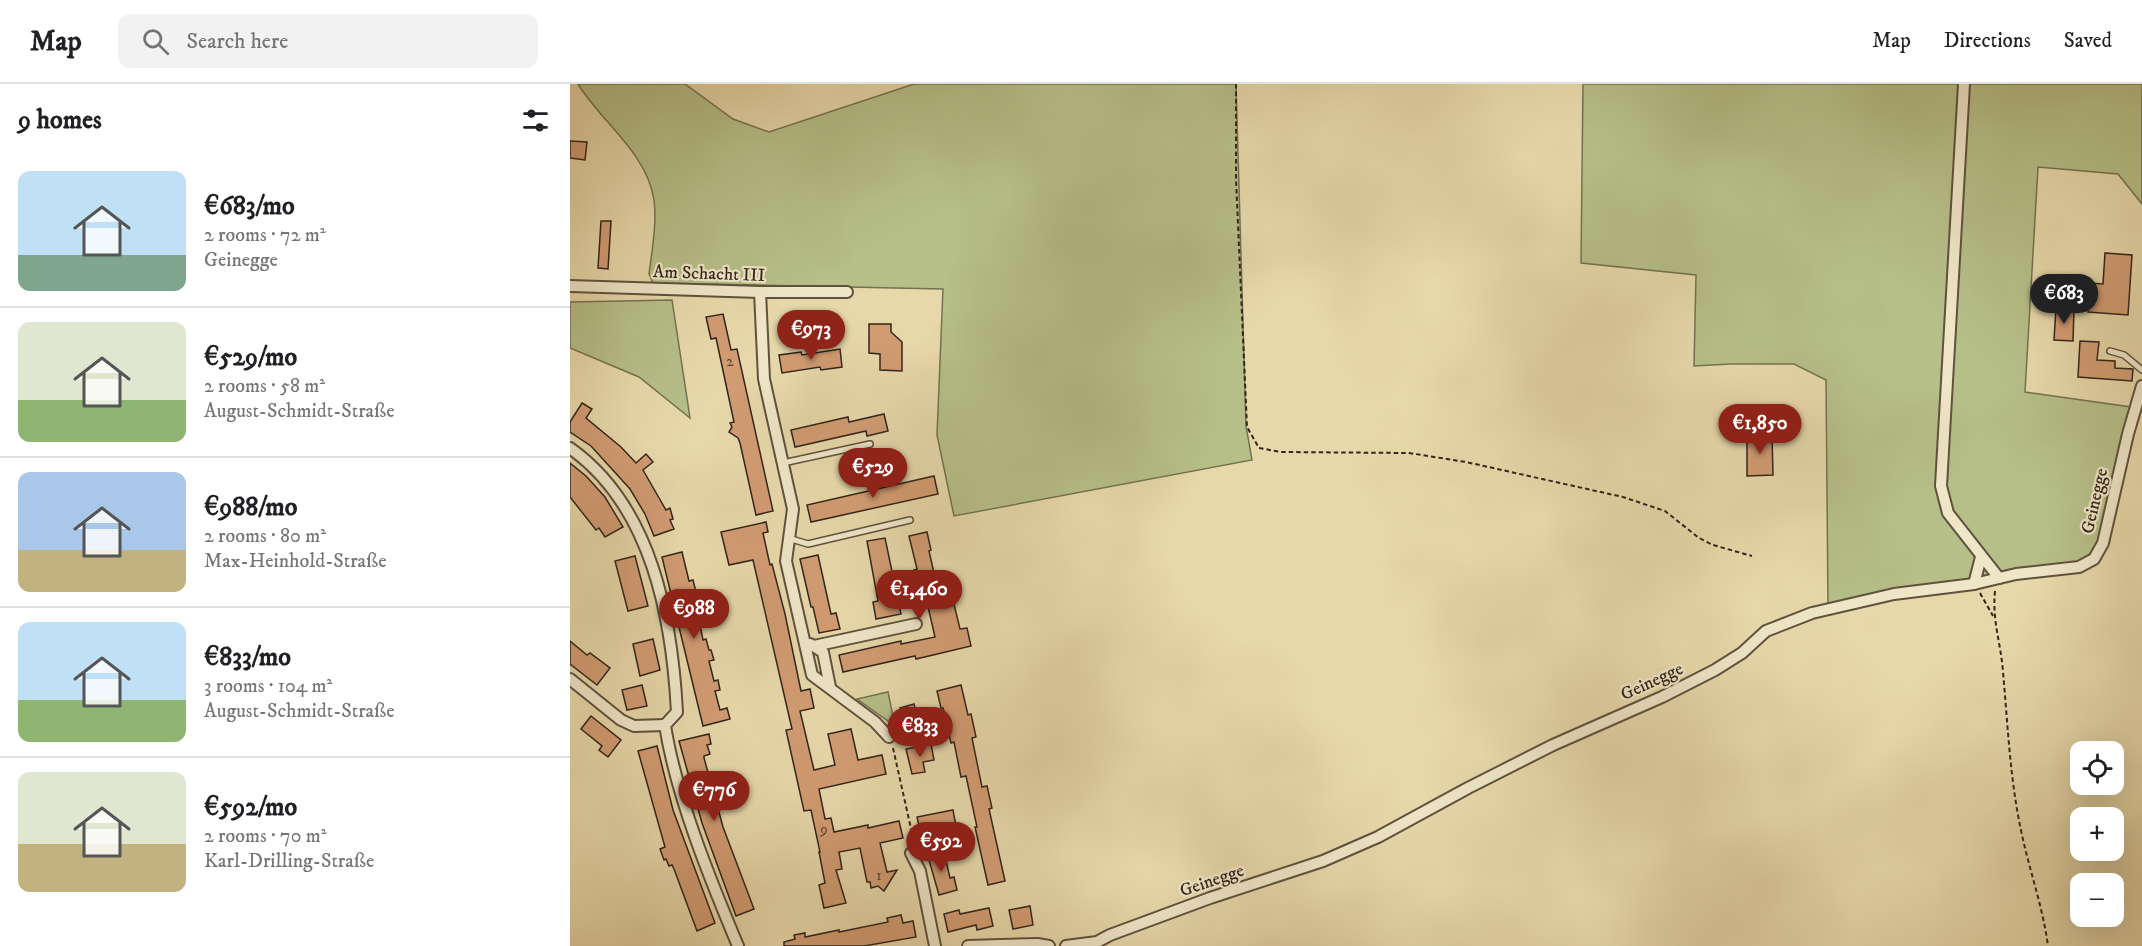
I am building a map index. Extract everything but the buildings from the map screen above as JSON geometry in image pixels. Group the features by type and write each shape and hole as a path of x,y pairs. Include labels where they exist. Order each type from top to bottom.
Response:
{"street":[{"path":"1964,84 1941,486 1948,513 1999,578"},
{"name":"Am Schacht III","path":"570,286 760,292 847,292"},
{"path":"760,292 764,379 793,509 786,561 809,643 812,675 875,722 889,737"},
{"name":"Geinegge","path":"1066,946 1096,942 1210,898 1323,861 1378,837 1553,745 1662,697 1715,670 1742,652 1766,631 1812,614 1894,594 2079,567 2094,559 2103,543 2128,434 2142,386"},
{"path":"570,447 605,477 621,498 636,523 647,550 664,613 675,669 677,712 665,724 634,726 621,720 570,679"},
{"path":"1974,584 1981,557"},
{"path":"809,643 916,624"},
{"path":"665,724 691,820 738,946"},
{"path":"911,854 920,871 935,946"},
{"path":"968,946 1037,944 1049,946"}],"lane":[{"path":"2110,351 2124,355 2142,370"},
{"path":"782,464 870,444"},
{"path":"788,538 808,544 910,520"}],"path":[{"path":"1236,84 1236,179 1247,427 1259,448 1281,452 1409,453 1466,462 1623,497 1655,507 1665,511 1706,541 1752,556"},
{"path":"1999,578 1993,616 2003,672 2013,788 2048,946"},
{"path":"1974,584 1993,616"},
{"path":"889,737 914,842"}],"green space":[{"path":"578,84 685,84 733,119 769,132 914,84 1236,84 1246,426 1252,460 954,516 937,435 943,289 653,283 649,274 655,209 650,183 633,153"},
{"path":"1583,84 2142,84 2142,204 2118,174 2038,167 2025,392 2131,407 2098,545 2084,561 1828,606 1826,380 1794,364 1694,366 1696,275 1581,263"},
{"path":"672,300 690,418 639,377 570,348 570,302"},
{"path":"888,692 895,726 857,699"}]}
